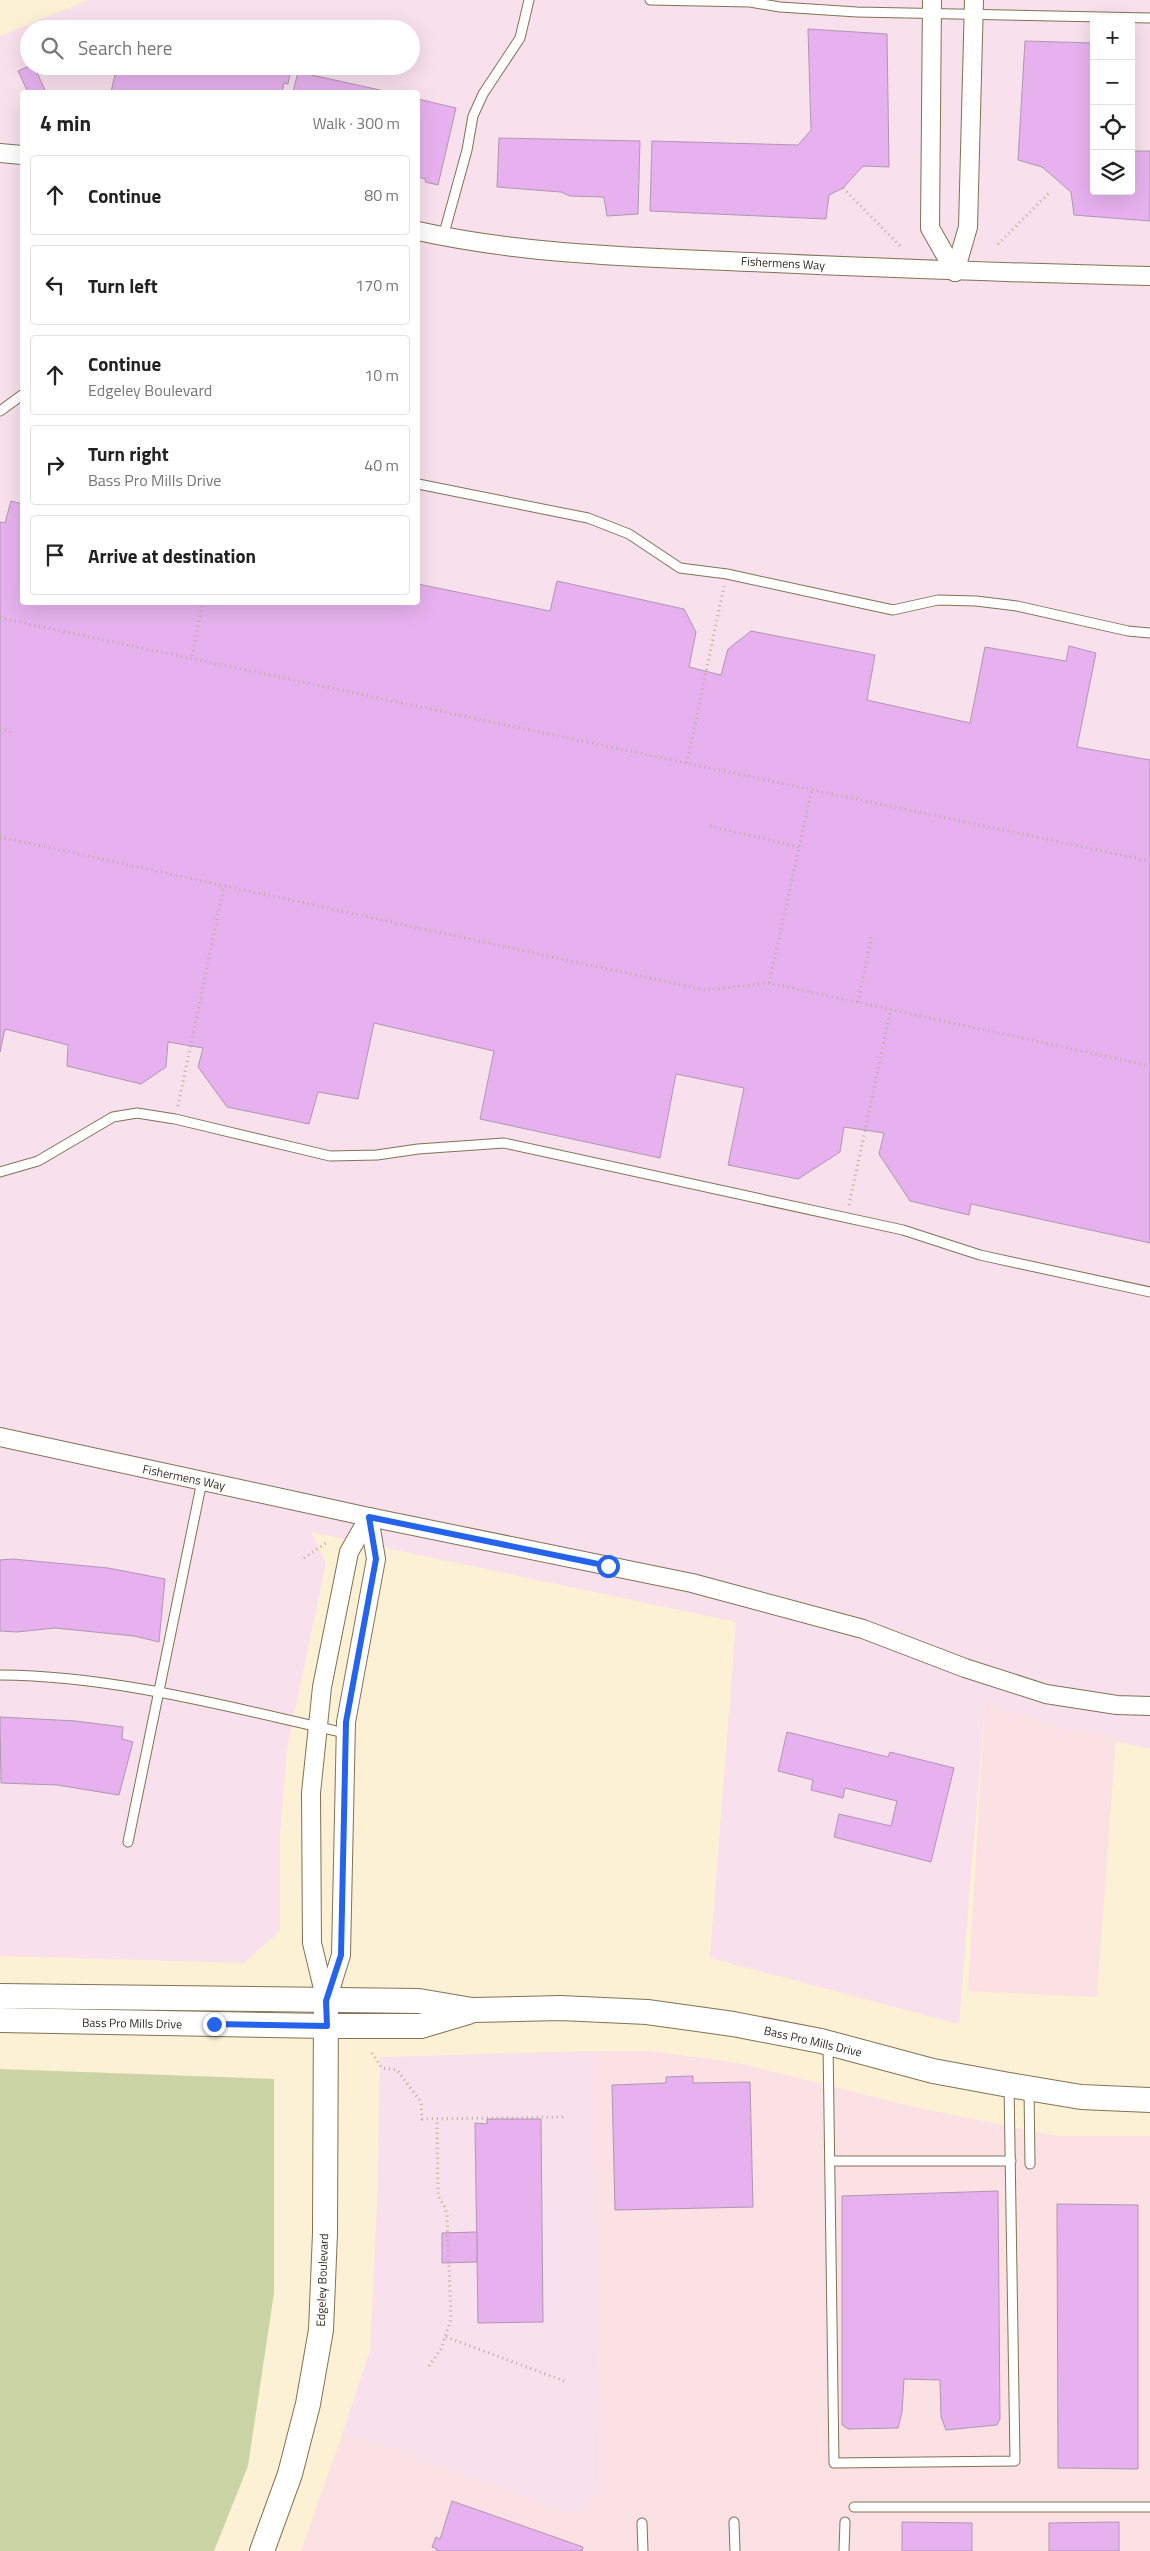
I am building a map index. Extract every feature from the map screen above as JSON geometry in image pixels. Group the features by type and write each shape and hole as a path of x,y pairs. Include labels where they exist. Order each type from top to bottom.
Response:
{"street":[{"path":"932,7 930,228 955,272"},
{"path":"955,272 968,227 974,7"},
{"path":"0,153 20,155"},
{"name":"Fishermens Way","path":"420,231 443,237 557,253 955,272 1150,276"},
{"name":"Fishermens Way","path":"0,1437 369,1517 692,1583 863,1630 965,1668 1046,1694 1117,1705 1150,1706"},
{"path":"326,2001 312,1943 311,1793 322,1688 349,1552 369,1517"},
{"path":"326,2001 341,1955 346,1733 376,1559 369,1517"},
{"name":"Bass Pro Mills Drive","path":"0,1996 419,2001 472,2010 560,2008 647,2012 733,2024 828,2043 933,2071 1019,2087 1081,2097 1150,2100"},
{"name":"Edgeley Boulevard","path":"262,2551 290,2474 308,2404 321,2330 325,2233 326,2001"},
{"name":"Bass Pro Mills Drive","path":"0,2020 421,2026 472,2010"}],"lane":[{"path":"443,237 467,150 474,116 483,94 520,38 529,0"},
{"path":"650,0 780,3 857,12 932,7 974,7 1150,18"},
{"path":"0,411 20,396"},
{"path":"420,484 588,518 629,534 680,568 727,574 893,610 938,600 976,601 1017,606 1128,631 1150,633"},
{"path":"0,1172 38,1161 100,1123 118,1116 137,1113 175,1119 330,1156 377,1155 418,1149 504,1143 903,1230 980,1255 1150,1292"},
{"path":"128,1842 202,1481"},
{"path":"0,1675 68,1678 160,1692 346,1733"},
{"path":"828,2043 834,2463 1015,2461 1010,2161 1019,2087"},
{"path":"1019,2087 1030,2164"},
{"path":"830,2161 1010,2161"},
{"path":"854,2507 1150,2507"},
{"path":"734,2522 734,2551"},
{"path":"844,2522 844,2551"},
{"path":"642,2523 643,2551"}],"path":[{"path":"843,188 902,248"},
{"path":"998,244 1051,192"},
{"path":"687,763 727,574"},
{"path":"192,656 202,605"},
{"path":"0,618 192,656 687,763 1150,860"},
{"path":"0,729 11,732"},
{"path":"770,983 812,789"},
{"path":"710,826 799,847"},
{"path":"0,838 705,990 770,983 1150,1066"},
{"path":"175,1119 224,886"},
{"path":"858,1002 872,935"},
{"path":"846,1218 891,1009"},
{"path":"304,1558 326,1543"},
{"path":"372,2052 382,2068 397,2070 421,2102 422,2119 564,2117"},
{"path":"429,2366 446,2337 451,2319 448,2216 438,2196 437,2119"},
{"path":"446,2337 568,2382"}],"shaded area":[{"path":"88,0 1150,0 1150,1749 1063,1729 985,1704 959,2024 710,1958 736,1622 311,1532 326,1563 287,1748 280,1836 280,1931 244,1963 0,1956 0,36 20,28 20,75 420,75 420,20 39,20"},
{"path":"985,1703 1063,1729 1116,1736 1097,1997 968,1991"},
{"path":"595,2051 600,2500 579,2517 343,2432 370,2350 377,2205 380,2057"},
{"path":"595,2051 650,2051 739,2063 919,2108 1058,2136 1150,2136 1150,2551 301,2551 343,2432 579,2517 588,2499 600,2499"}],"green space":[{"path":"0,2069 274,2079 274,2293 248,2466 214,2551 0,2551"}],"building":[{"path":"808,29 887,34 889,167 863,166 843,188 829,195 826,219 650,211 652,141 798,145 811,130"},
{"path":"1025,41 1090,43 1090,195 1135,195 1135,151 1150,151 1150,221 1074,215 1071,192 1042,167 1018,160"},
{"path":"20,70 20,75 38,75 45,90 27,90 18,71"},
{"path":"115,75 290,75 288,84 284,83 282,90 111,90"},
{"path":"297,75 312,75 380,90 294,90"},
{"path":"420,99 456,108 438,185 425,182 426,179 420,178"},
{"path":"499,138 640,141 638,214 607,216 604,197 570,196 561,192 497,187"},
{"path":"11,501 20,503 20,605 420,605 420,584 550,611 557,581 684,609 696,632 689,667 721,675 728,649 751,631 875,655 867,700 970,723 985,647 1066,661 1069,646 1096,653 1077,747 1150,760 1150,1243 971,1204 969,1215 910,1201 879,1154 884,1133 844,1127 840,1152 798,1179 728,1165 744,1088 676,1074 660,1158 480,1119 494,1051 374,1023 358,1099 318,1092 309,1124 227,1107 198,1067 203,1048 168,1042 166,1067 141,1084 67,1066 68,1045 5,1029 0,1052 0,522 5,523"},
{"path":"13,1559 108,1568 165,1579 159,1642 134,1636 55,1628 17,1632 0,1631 0,1560"},
{"path":"0,1717 76,1721 123,1727 122,1739 133,1742 119,1795 57,1785 1,1783"},
{"path":"787,1732 888,1757 890,1752 954,1768 931,1862 834,1837 839,1814 891,1826 897,1801 845,1788 843,1798 811,1790 813,1780 778,1771"},
{"path":"693,2076 693,2083 750,2082 753,2207 615,2210 612,2085 666,2083 666,2077"},
{"path":"487,2119 541,2119 543,2322 478,2323 475,2123 487,2124"},
{"path":"998,2191 1000,2419 997,2425 946,2430 941,2417 940,2380 904,2379 902,2412 898,2428 848,2429 842,2425 842,2196"},
{"path":"1057,2204 1138,2205 1138,2469 1058,2468"},
{"path":"477,2232 477,2262 442,2263 442,2233"},
{"path":"452,2501 583,2547 582,2551 436,2551 437,2549 432,2547 436,2537 440,2539"},
{"path":"902,2522 972,2523 972,2551 902,2551"},
{"path":"1119,2522 1119,2551 1049,2551 1049,2523"}],"route":[{"path":"214,2024 327,2026 326,2001 341,1955 346,1722 376,1559 369,1517 608,1566"}]}
